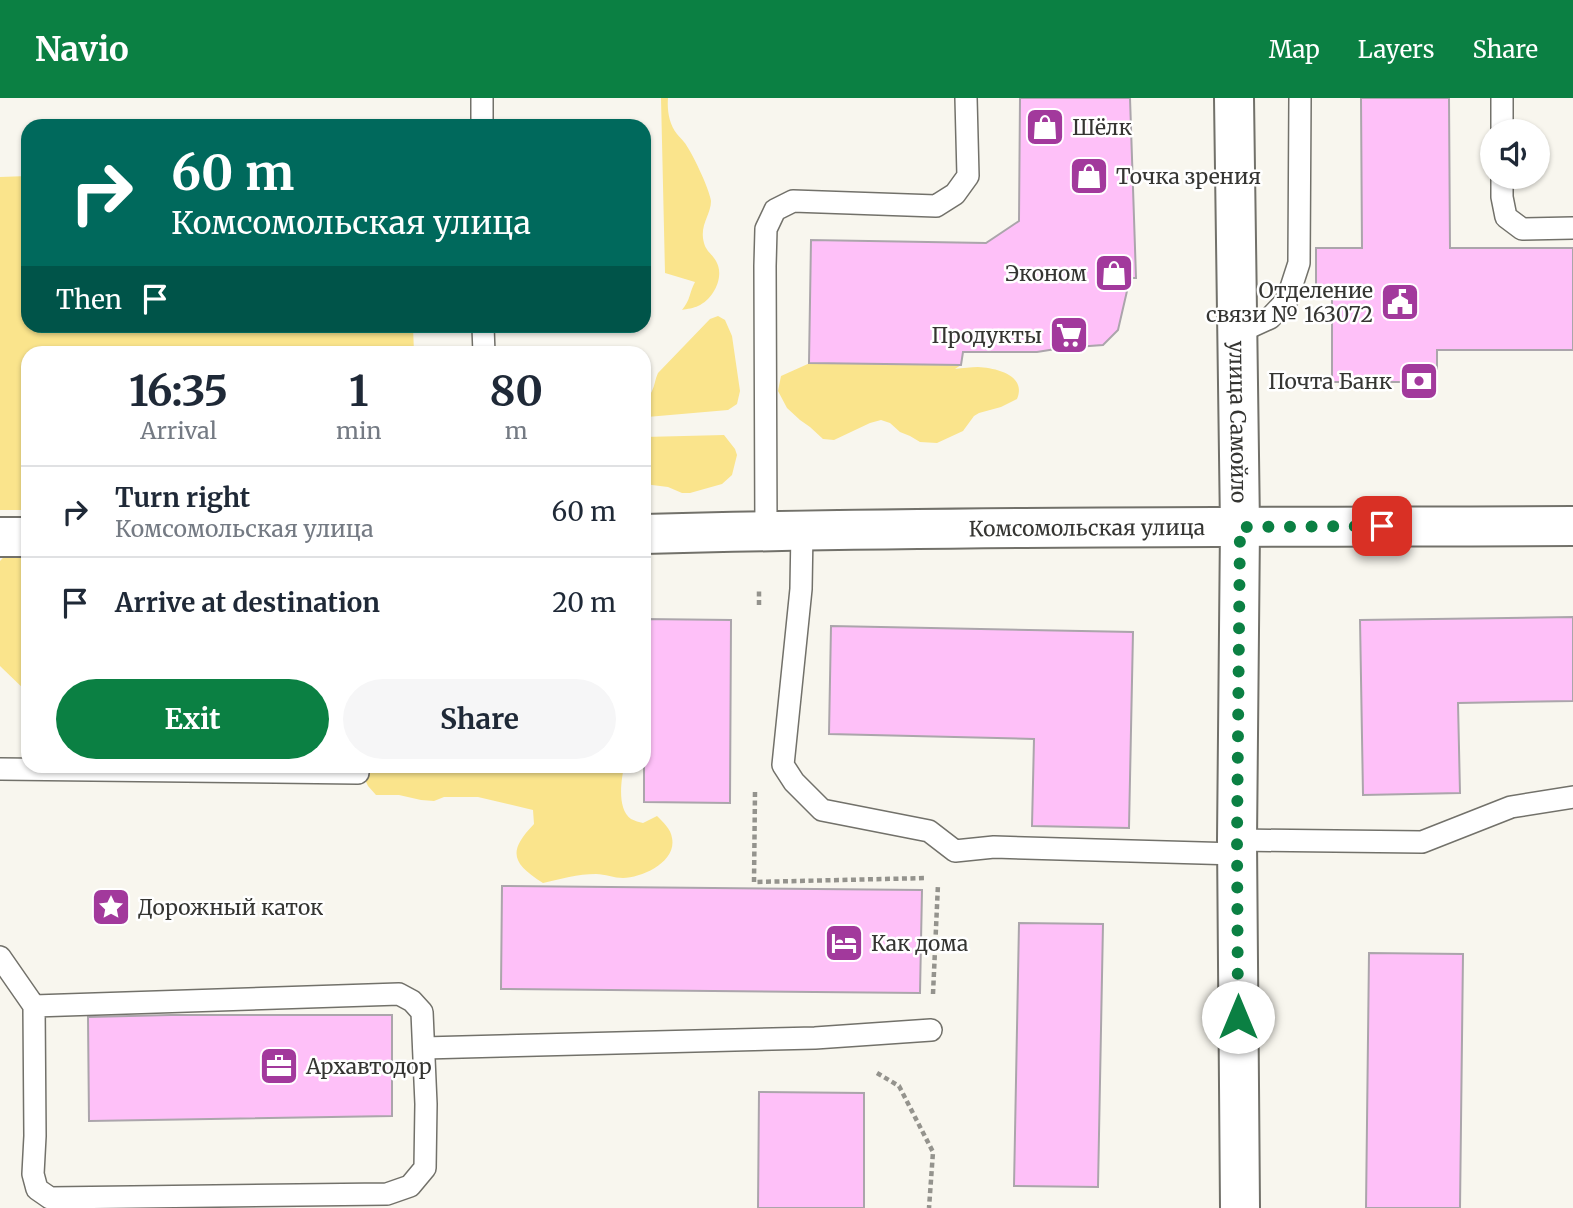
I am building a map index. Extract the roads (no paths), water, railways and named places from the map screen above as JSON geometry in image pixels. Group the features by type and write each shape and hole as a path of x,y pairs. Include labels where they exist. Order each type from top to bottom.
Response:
{"street":[{"name":"улица Самойло","path":"1234,98 1240,527 1237,847 1240,1208"},
{"name":"Комсомольская улица","path":"651,534 1164,526 1573,526"},
{"path":"0,537 21,537"}],"lane":[{"path":"482,98 482,119"},
{"path":"966,98 968,176 955,194 936,206 793,201 775,210 766,229 765,266 784,531 801,589 783,765 794,782 822,810 929,831 955,851 994,847 1237,847 1422,842 1511,807 1573,797"},
{"path":"1237,333 1270,318 1287,300 1299,263 1300,98"},
{"path":"1502,98 1502,119"},
{"path":"1502,189 1506,217 1522,229 1573,228"},
{"path":"0,769 21,769"},
{"path":"0,957 34,1006 33,1174 37,1189 50,1198 387,1194 410,1186 425,1168 422,1012 412,1001 399,994 34,1006"},
{"path":"424,1048 815,1038 931,1030"}],"place":[{"name":"Шёлк","path":"1045,127"},
{"name":"Точка зрения","path":"1089,176"},
{"name":"Эконом","path":"1114,273"},
{"name":"Отделение связи № 163072","path":"1400,302"},
{"name":"Продукты","path":"1069,335"},
{"name":"Почта Банк","path":"1419,381"},
{"name":"Дорожный каток","path":"111,907"},
{"name":"Как дома","path":"844,943"},
{"name":"Архавтодор","path":"279,1066"}]}
